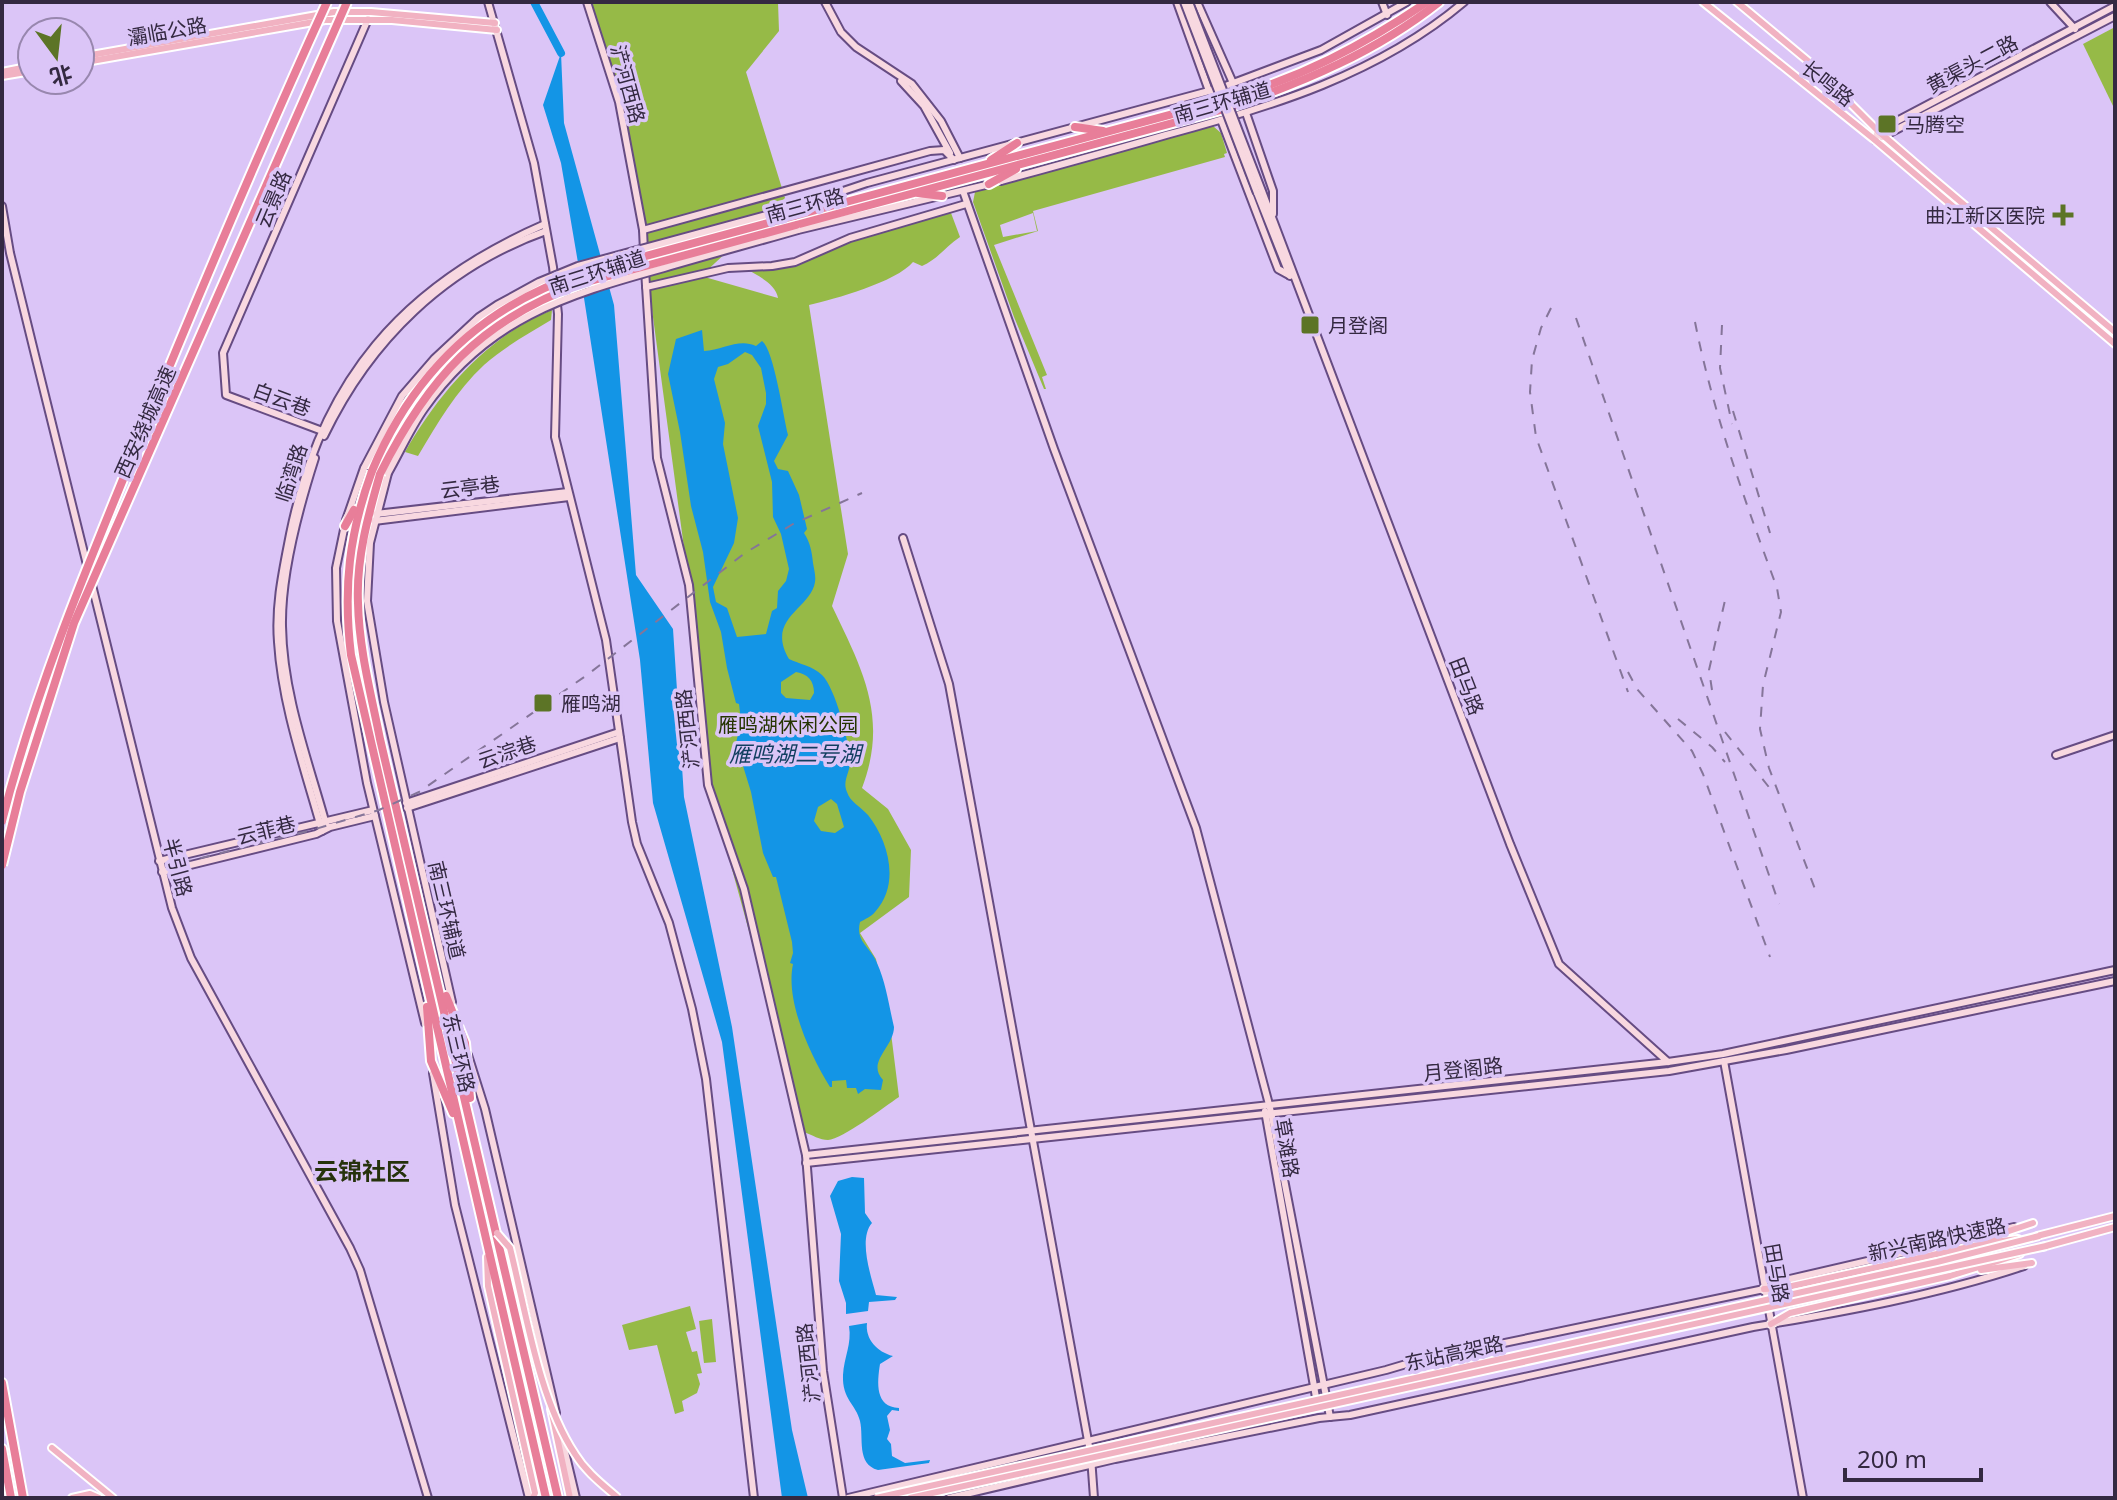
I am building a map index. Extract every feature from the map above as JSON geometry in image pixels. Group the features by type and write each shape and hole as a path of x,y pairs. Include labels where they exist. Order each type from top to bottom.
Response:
{"highway":[{"name":"西安绕城高速","path":"2,821 27,734 102,530 180,340 327,2"},
{"name":"西安绕城高速","path":"2,865 20,792 74,623 347,2"},
{"name":"南三环路","path":"795,220 1293,78 1358,51 1427,2"},
{"name":"南三环路","path":"359,620 357,600 363,543 383,443 407,401 429,374 452,350 499,312 553,283 583,273 913,193 1228,108 1286,88 1403,29 1439,2"},
{"path":"1075,127 1108,132"},
{"path":"983,166 1017,143"},
{"path":"989,184 1027,162"},
{"path":"913,193 942,196"},
{"name":"南三环路","path":"346,615 351,545 361,499 376,471"},
{"path":"345,526 361,499"},
{"path":"363,543 374,520"},
{"name":"东三环路","path":"346,615 351,655 421,966 546,1498"},
{"name":"东三环路","path":"359,620 380,739 558,1498"},
{"path":"421,966 431,1061 461,1133"},
{"path":"435,969 465,1043 482,1170"},
{"path":"2,1383 23,1498"},
{"path":"2,1449 11,1498"}],"main road":[{"path":"488,2 534,163 553,267 558,314 555,437 606,640 637,844 669,923 692,1009 706,1079 754,1498"},
{"name":"浐河西路","path":"587,2 619,102 643,230 657,458 689,585 708,785 744,889 806,1159 823,1371 845,1498"},
{"path":"825,2 841,32 856,47 912,84 929,104 957,159"},
{"path":"1177,2 1209,91"},
{"name":"田马路","path":"1186,2 1289,275 1296,281"},
{"path":"1197,2 1233,83"},
{"path":"1382,2 1387,15"},
{"path":"1389,2 1395,11"},
{"name":"南三环辅道","path":"531,1498 455,1205 422,1007 374,813 337,621 336,568 345,526 376,471 459,368 497,335 535,311 587,289 795,220 867,183 1233,83 1321,50 1407,2"},
{"name":"南三环辅道","path":"795,220 963,191 1299,96 1354,72 1406,42 1464,2"},
{"name":"长鸣路","path":"1703,2 1875,140 2115,344"},
{"name":"长鸣路","path":"1737,2 1808,61 1878,131 2115,332"},
{"path":"2050,2 2080,35"},
{"name":"黄渠头二路","path":"1878,131 2115,6"},
{"name":"灞临公路","path":"96,57 334,12 371,12 496,26"},
{"name":"黄渠头二路","path":"1875,140 2115,16"},
{"name":"灞临公路","path":"96,57 325,20 368,19 496,26"},
{"name":"云景路","path":"226,395 223,353 368,19"},
{"path":"1246,113 1273,191 1273,218"},
{"path":"1221,120 1278,269 1289,275"},
{"path":"1875,140 1878,131"},
{"path":"643,230 930,151 944,150 957,159"},
{"path":"963,191 1196,828 1269,1104"},
{"name":"田马路","path":"1259,192 1273,218 1510,844 1559,964 1668,1062"},
{"path":"646,287 728,268 795,262 850,238 966,204"},
{"name":"半引路","path":"2,206 14,267 172,908 191,958 360,1270 428,1498"},
{"name":"临湾路","path":"323,826 289,691 281,624 286,575 301,506 329,413 359,364 412,305 435,285 481,255 545,228"},
{"name":"白云巷","path":"226,395 324,431"},
{"name":"南三环辅道","path":"376,471 367,601 378,676 451,1000 485,1109 573,1498"},
{"path":"374,520 568,495"},
{"path":"903,538 949,684 985,894 1032,1129 1031,1138 1092,1465 1094,1498"},
{"name":"云淙巷","path":"407,806 619,735"},
{"path":"2056,755 2115,735"},
{"name":"云菲巷","path":"162,872 374,813"},
{"name":"云菲巷","path":"159,861 323,826"},
{"name":"月登阁路","path":"806,1159 1032,1129 1668,1062 1723,1054 2115,970"},
{"name":"月登阁路","path":"806,1159 1601,1080 1724,1062 2115,981"},
{"name":"田马路","path":"1723,1054 1803,1498"},
{"name":"草滩路","path":"1269,1104 1318,1386 1319,1418"},
{"name":"新兴南路快速路","path":"1764,1289 1783,1288 1987,1243 2039,1236 2115,1216"},
{"path":"845,1498 1413,1362 1764,1289 1781,1281 2033,1223 2006,1232 1987,1243"},
{"name":"新兴南路快速路","path":"1771,1324 1790,1313 1950,1276 2115,1227"},
{"path":"497,1233 510,1248 573,1498"},
{"name":"东站高架路","path":"876,1498 1891,1272 2039,1236"},
{"path":"486,1241 488,1286 528,1457 535,1493 531,1498"},
{"name":"东站高架路","path":"910,1498 2046,1246"},
{"path":"949,1498 1092,1465 1319,1418 1350,1415 1771,1324 1791,1323 1976,1280 2032,1263 1950,1276"},
{"name":"草滩路","path":"1318,1386 1330,1417"},
{"path":"551,1409 574,1454 618,1498"},
{"path":"52,1448 113,1498"},
{"path":"72,1498 90,1494 99,1498"}],"green space":[{"name":"雁鸣湖休闲公园","path":"587,2 778,2 779,31 746,72 785,198 701,276 778,298 770,285 747,269 798,265 849,242 951,213 960,237 922,266 913,262 879,283 809,305 848,554 832,606 862,673 872,716 870,762 862,788 888,809 911,850 909,897 860,933 876,959 891,1033 899,1097 853,1129 828,1140 804,1132 710,789 689,585 635,183 619,102"},
{"path":"2115,27 2115,110 2083,44"},
{"path":"1213,126 1221,133 1227,153 1225,157 1033,211 1038,231 994,245 1047,375 1042,377 1046,389 1014,317 973,202 975,192","holes":["1033,213 1037,231 1003,237 1000,225"]},
{"path":"552,310 551,320 500,352 474,375 448,408 418,456 405,452 433,409 467,369 507,335"},
{"path":"690,1306 696,1329 686,1332 692,1352 697,1351 702,1373 697,1374 700,1384 697,1393 682,1401 684,1411 675,1414 657,1345 629,1350 622,1325"},
{"path":"712,1319 716,1362 704,1363 699,1321"}],"water":[{"path":"561,53 564,123 614,305 636,575 673,629 684,797 732,1027 792,1430 808,1498 782,1498 722,1042 653,803 640,660 584,298 561,163 543,105"},
{"name":"雁鸣湖二号湖","path":"702,330 704,351 737,344 756,346 762,341 774,369 788,435 774,461 778,469 788,471 799,495 815,577 812,591 786,624 782,633 783,645 789,659 818,672 832,691 849,754 850,766 845,784 847,792 875,825 889,862 888,889 883,901 873,914 860,922 859,929 880,971 894,1027 879,1061 879,1073 883,1080 881,1090 865,1089 858,1094 856,1088 847,1088 846,1080 832,1081 830,1087 815,1060 796,1011 793,964 790,963 792,942 776,877 773,877 763,853 751,792 736,743 741,721 739,704 736,703 721,632 710,602 703,552 691,506 668,374 676,339","holes":["745,352 752,355 761,368 766,404 758,426 772,482 773,517 781,534 789,569 786,581 778,591 777,608 772,611 766,634 737,637 727,608 716,602 713,587 734,543 738,518 723,444 725,423 714,379 718,367","796,672 804,674 810,679 814,693 810,700 786,698 781,693 781,682","831,799 837,804 844,827 835,833 821,831 814,821 818,807"]},
{"path":"864,1178 865,1213 872,1223 866,1248 876,1295 897,1297 895,1300 869,1302 868,1311 846,1314 839,1281 841,1234 830,1196 838,1181"},
{"path":"867,1323 873,1344 893,1356 880,1364 878,1379 882,1399 891,1407 899,1408 899,1411 892,1410 887,1416 890,1430 887,1439 891,1444 892,1456 905,1463 930,1460 929,1463 878,1470 866,1462 860,1421 847,1396 843,1375 849,1326"}],"waterway":[{"path":"534,2 561,53"}],"railway":[{"path":"1551,308 1541,328 1532,360 1530,392 1536,437 1628,692"},
{"path":"1576,318 1779,904"},
{"path":"1695,322 1720,423 1777,588 1781,612 1763,685 1760,729 1769,768 1815,889"},
{"path":"1722,325 1720,368 1732,424"},
{"path":"1733,411 1770,533"},
{"path":"181,863 312,830 379,810 419,792 587,675 745,553 793,524 862,493"},
{"path":"1712,690 1709,670 1726,596"},
{"path":"1628,672 1637,689 1692,751 1770,957"},
{"path":"1678,719 1725,762"},
{"path":"1725,732 1772,791"}],"place":[{"name":"马腾空","path":"1887,124"},
{"name":"曲江新区医院","path":"2063,215"},
{"name":"月登阁","path":"1310,325"},
{"name":"雁鸣湖","path":"543,703"}],"district":[{"name":"云锦社区","path":"362,1170"}]}
